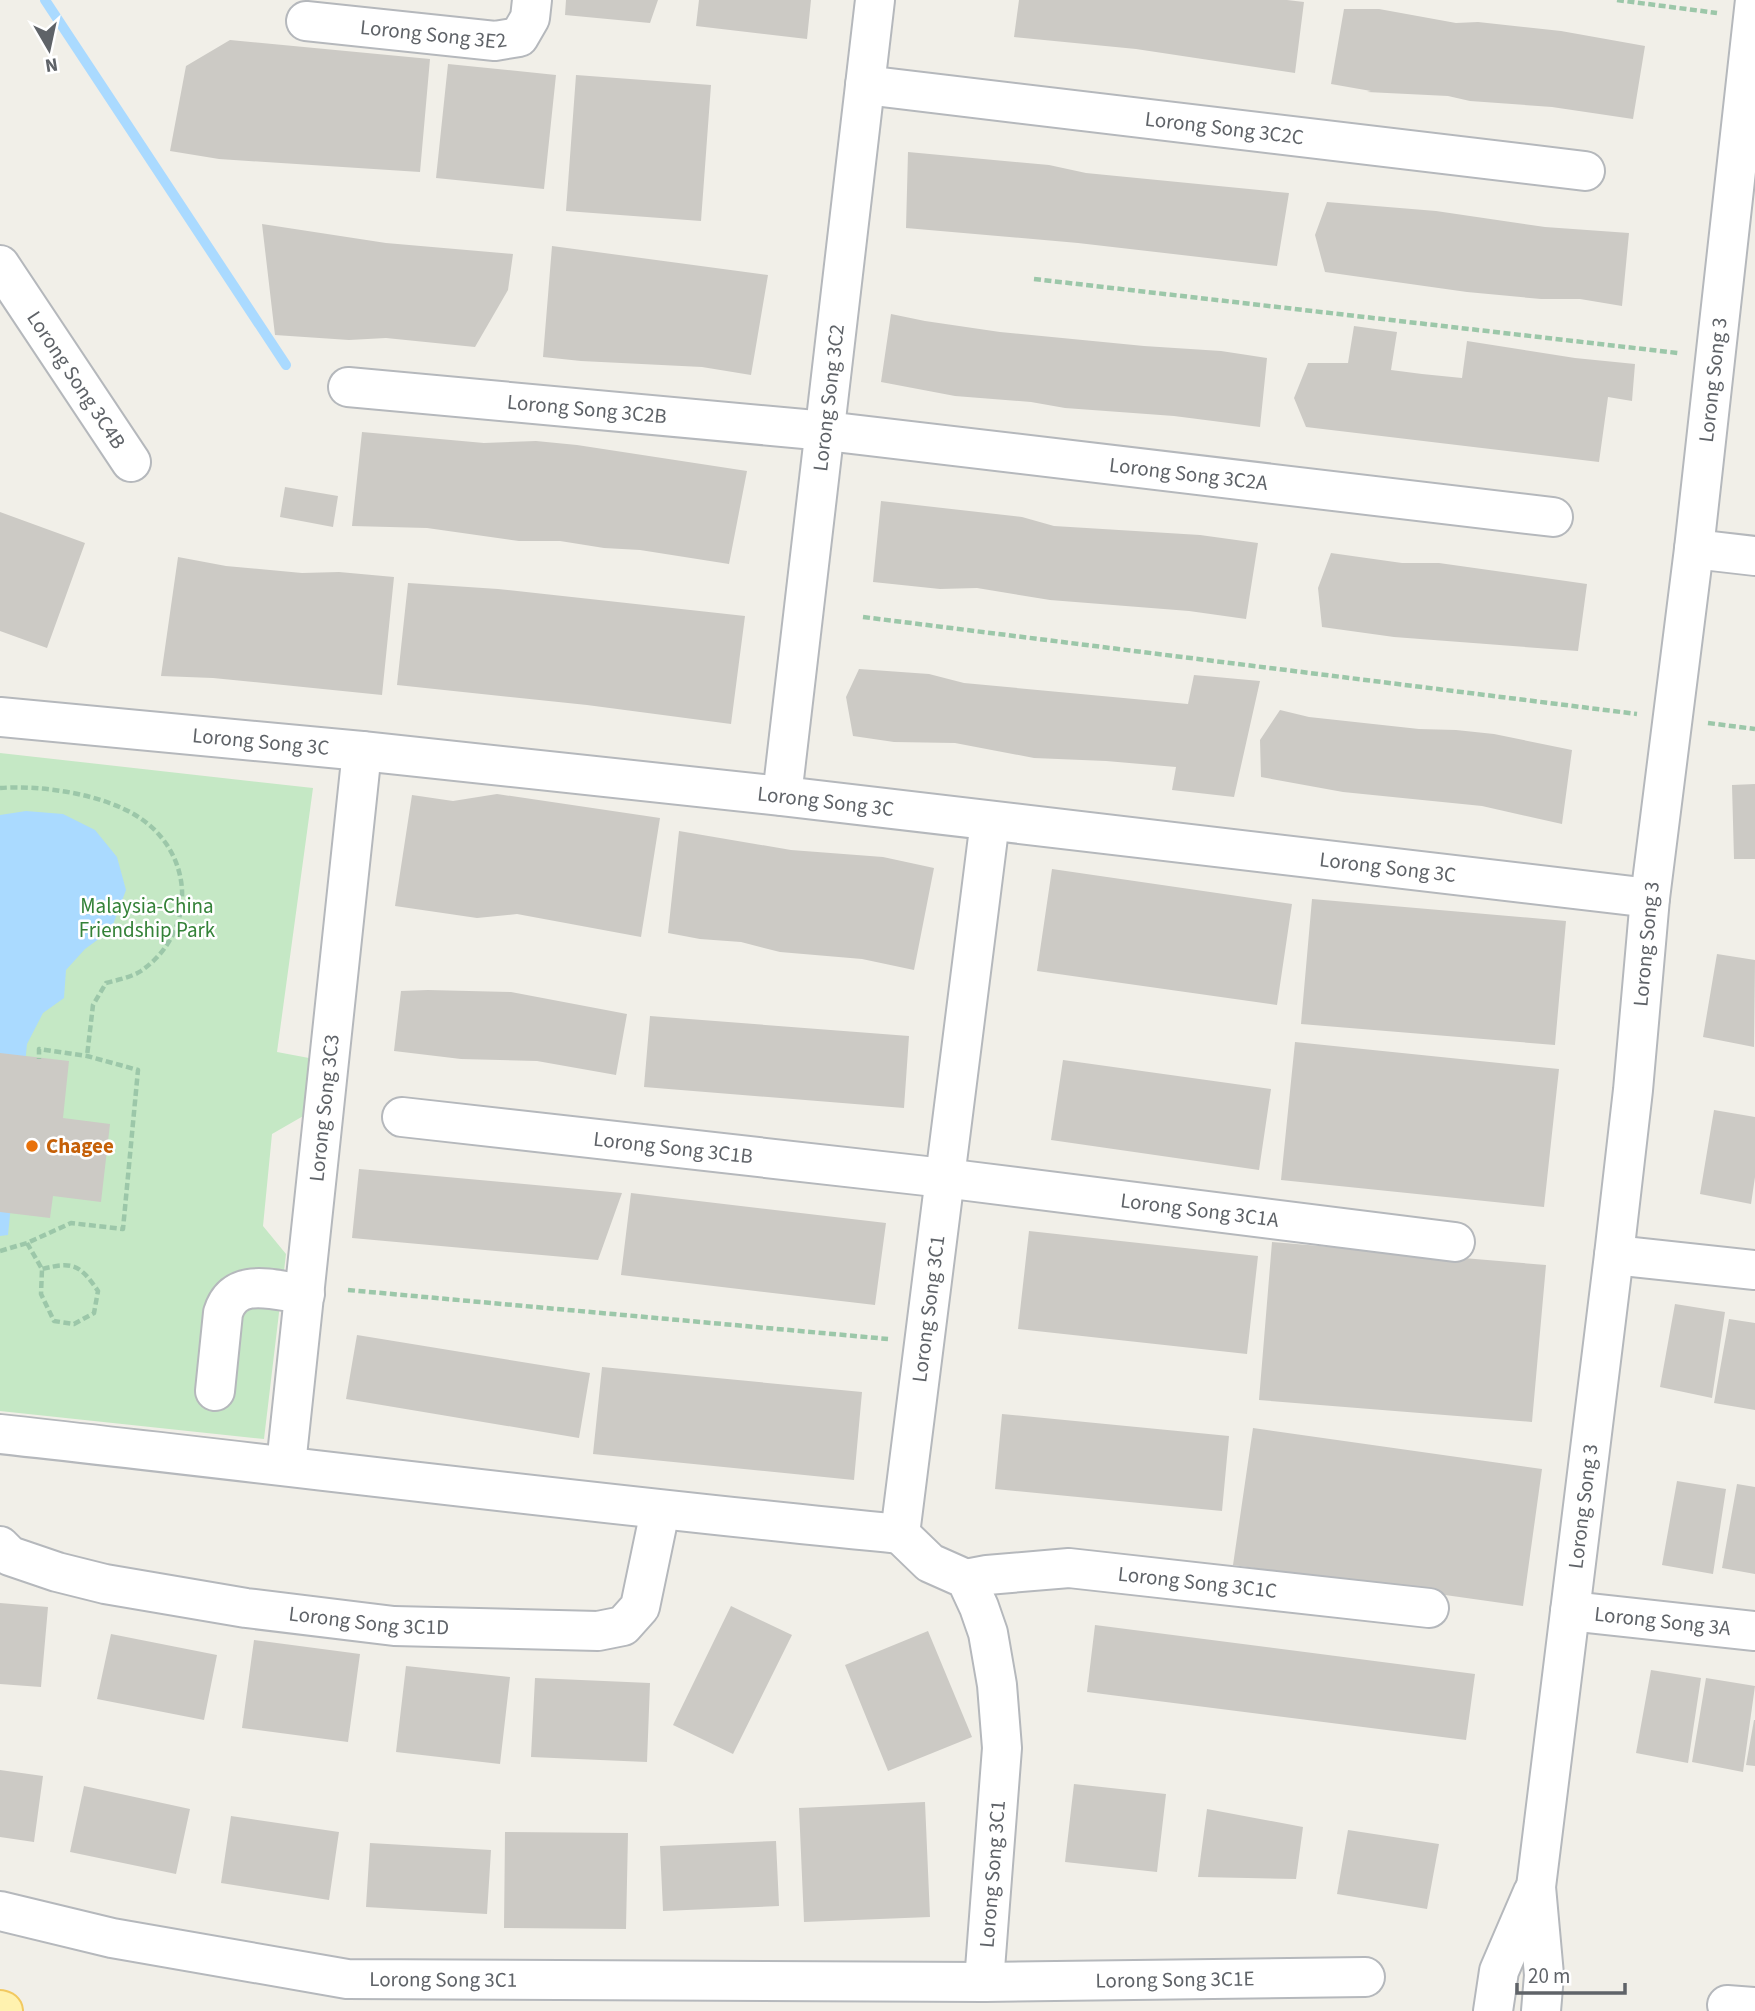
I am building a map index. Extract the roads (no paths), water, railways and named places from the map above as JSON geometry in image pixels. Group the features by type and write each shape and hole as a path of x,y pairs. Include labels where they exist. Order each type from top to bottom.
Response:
{"street":[{"name":"Lorong Song 3E2","path":"306,21 495,41 519,37 530,19 532,0"},
{"name":"Lorong Song 3C2","path":"782,796 875,0"},
{"name":"Lorong Song 3","path":"1541,2011 1544,1975 1536,1886 1614,1255 1633,1090 1650,898 1694,550 1714,357 1746,152 1754,9"},
{"name":"Lorong Song 3C2C","path":"865,85 1585,170"},
{"name":"Lorong Song 3C4B","path":"0,265 131,462"},
{"name":"Lorong Song 3C2B","path":"348,387 826,431"},
{"name":"Lorong Song 3C2A","path":"826,431 1553,517"},
{"path":"1694,550 1755,556"},
{"name":"Lorong Song 3C","path":"0,717 362,751 782,796 1650,898"},
{"name":"Lorong Song 3C3","path":"286,1465 362,751"},
{"name":"Lorong Song 3C1","path":"900,1534 990,821"},
{"name":"Lorong Song 3C1B","path":"402,1117 944,1178"},
{"name":"Lorong Song 3C1A","path":"944,1178 1455,1242"},
{"path":"1614,1255 1755,1270"},
{"path":"215,1391 223,1312 226,1302 233,1294 253,1288 305,1294"},
{"path":"0,1442 0,1434 286,1465 660,1511 900,1534 930,1563 966,1579"},
{"name":"Lorong Song 3C1D","path":"0,1546 10,1556 104,1584 246,1608 394,1626 598,1631 623,1626 640,1607 660,1511"},
{"name":"Lorong Song 3C1C","path":"966,1579 1069,1568 1429,1608"},
{"name":"Lorong Song 3C1","path":"0,1911 111,1938 348,1979 984,1982 1002,1748 997,1685 988,1633 966,1579"},
{"name":"Lorong Song 3A","path":"1570,1611 1755,1630"},
{"name":"Lorong Song 3","path":"1493,2011 1499,1971 1536,1886"},
{"name":"Lorong Song 3C1E","path":"984,1982 1365,1977"}],"water":[{"path":"26,811 63,814 95,830 117,857 126,890 111,930 85,949 66,970 64,998 43,1013 27,1044 8,1235 0,1236 0,815"}],"waterway":[{"path":"45,0 286,365"}],"place":[{"name":"Chagee","path":"32,1146"}],"park label":[{"name":"Malaysia-China Friendship Park","path":"147,918"}]}
